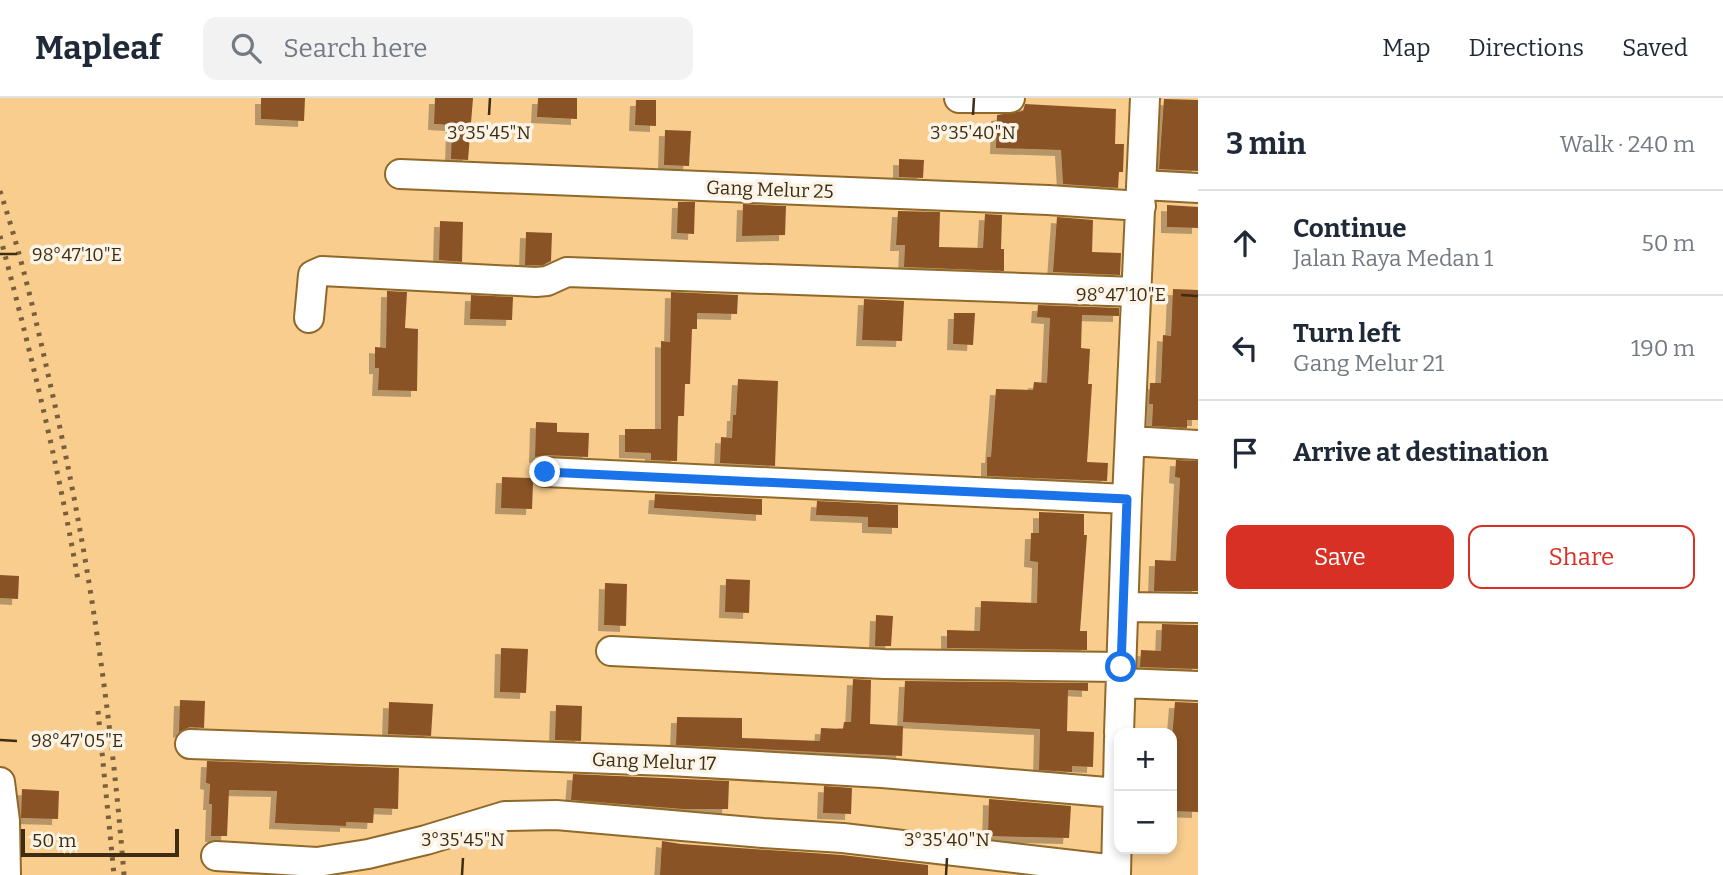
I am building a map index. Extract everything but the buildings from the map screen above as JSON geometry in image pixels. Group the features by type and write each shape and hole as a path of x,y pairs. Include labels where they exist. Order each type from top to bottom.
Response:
{"street":[{"path":"959,98 1010,98"},
{"path":"1119,728 1145,98 1130,98"},
{"name":"Gang Melur 25","path":"400,174 1142,195 1198,188"},
{"path":"309,318 313,275 322,271 536,282 547,281 567,272 1137,292"},
{"path":"1130,442 1198,445"},
{"path":"545,472 1127,499"},
{"path":"1125,607 1198,608"},
{"path":"611,651 1121,675 1198,686"},
{"name":"Gang Melur 17","path":"190,744 669,761 882,773 1114,793"},
{"path":"0,782 5,821 6,875"},
{"path":"216,856 328,861 426,840 505,816 556,815 843,838 1116,872 1116,854"}],"railway":[{"path":"0,191 35,316 77,512 105,692 124,875"},
{"path":"0,236 43,407 78,580"},
{"path":"98,711 114,875"}],"route":[{"path":"545,472 1127,499 1121,667"}]}
